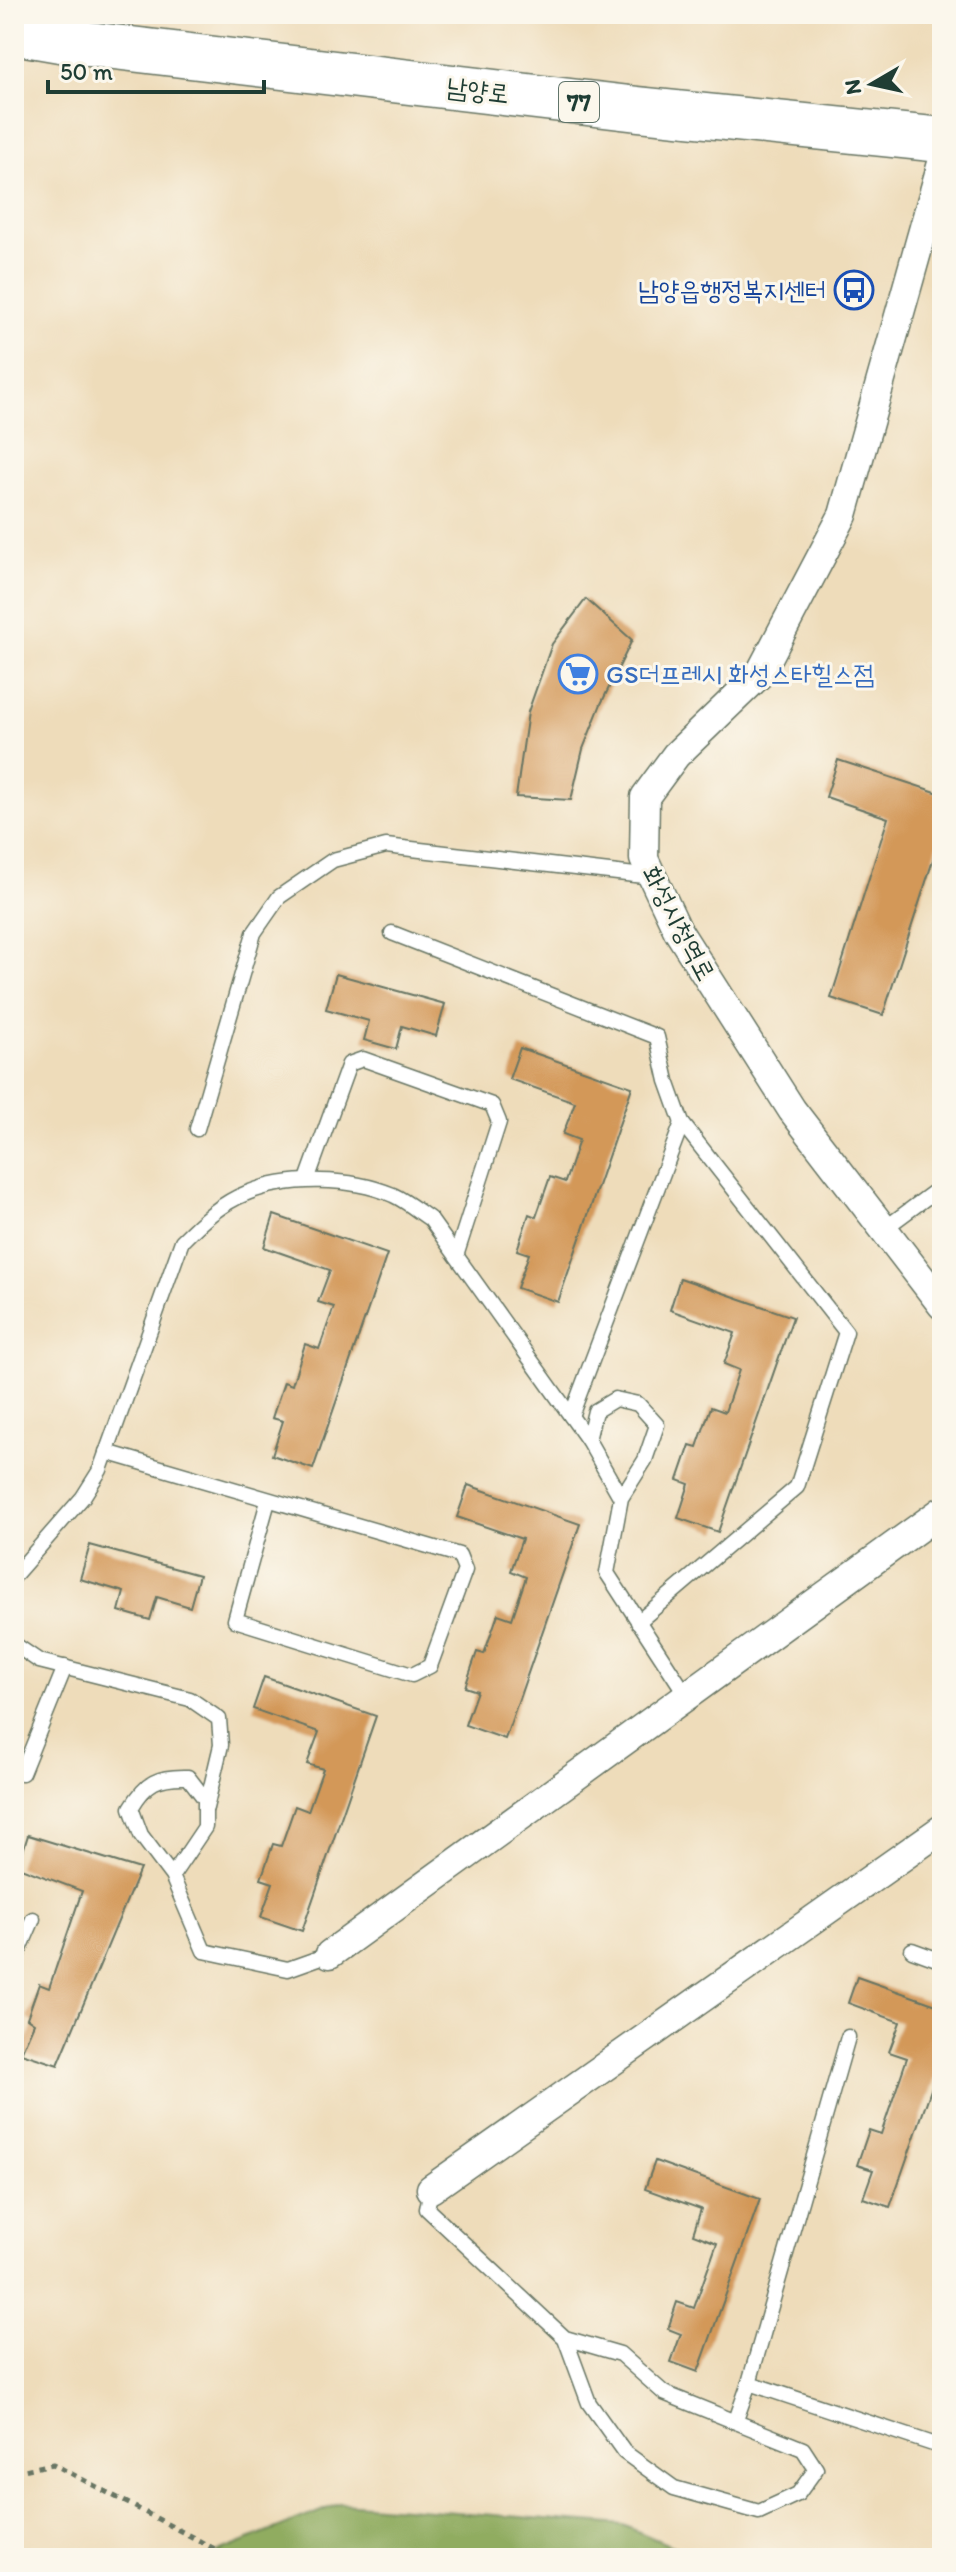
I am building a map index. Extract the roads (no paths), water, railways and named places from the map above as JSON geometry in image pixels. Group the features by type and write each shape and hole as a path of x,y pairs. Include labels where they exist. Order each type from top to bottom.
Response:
{"main road":[{"name":"남양로","path":"36,28 72,42 638,109 942,140"}],"street":[{"name":"화성시청역로","path":"942,163 843,515 759,675 676,755 645,797 644,859 678,931 792,1110 942,1305"},
{"path":"330,1954 942,1511"},
{"path":"431,2189 942,1829"}],"lane":[{"path":"197,1129 254,933 279,897 333,860 386,846 653,877"},
{"path":"392,933 657,1037 667,1081 682,1123 846,1332 797,1487 638,1622"},
{"path":"307,1180 349,1064 363,1059 492,1105 499,1122 457,1253"},
{"path":"571,1416 682,1123"},
{"path":"14,1576 83,1497 100,1470 182,1241 206,1217 247,1193 307,1180 352,1184 394,1195 430,1219 588,1440 621,1498"},
{"path":"884,1229 942,1186"},
{"path":"588,1440 595,1411 615,1399 638,1404 657,1425 645,1460 621,1498 607,1573 687,1696"},
{"path":"106,1452 459,1555 465,1570 430,1666 412,1675 235,1620 268,1501"},
{"path":"14,1644 39,1661 190,1699 219,1719 221,1745 205,1814"},
{"path":"22,1773 65,1667"},
{"path":"172,1876 205,1827 205,1799 188,1777 168,1776 152,1783 140,1792 131,1808 141,1835 172,1876 204,1951 288,1969 330,1954"},
{"path":"14,1963 33,1919"},
{"path":"912,1950 942,1961"},
{"path":"736,2420 848,2037"},
{"path":"431,2189 427,2209 565,2338 589,2403 624,2452 674,2488 759,2512 798,2494 816,2469 803,2449 664,2393 620,2354 565,2338"},
{"path":"749,2383 942,2447"}],"place":[{"name":"남양읍행정복지센터","path":"854,290"},
{"name":"GS더프레시 화성스타힐스점","path":"578,674"}]}
